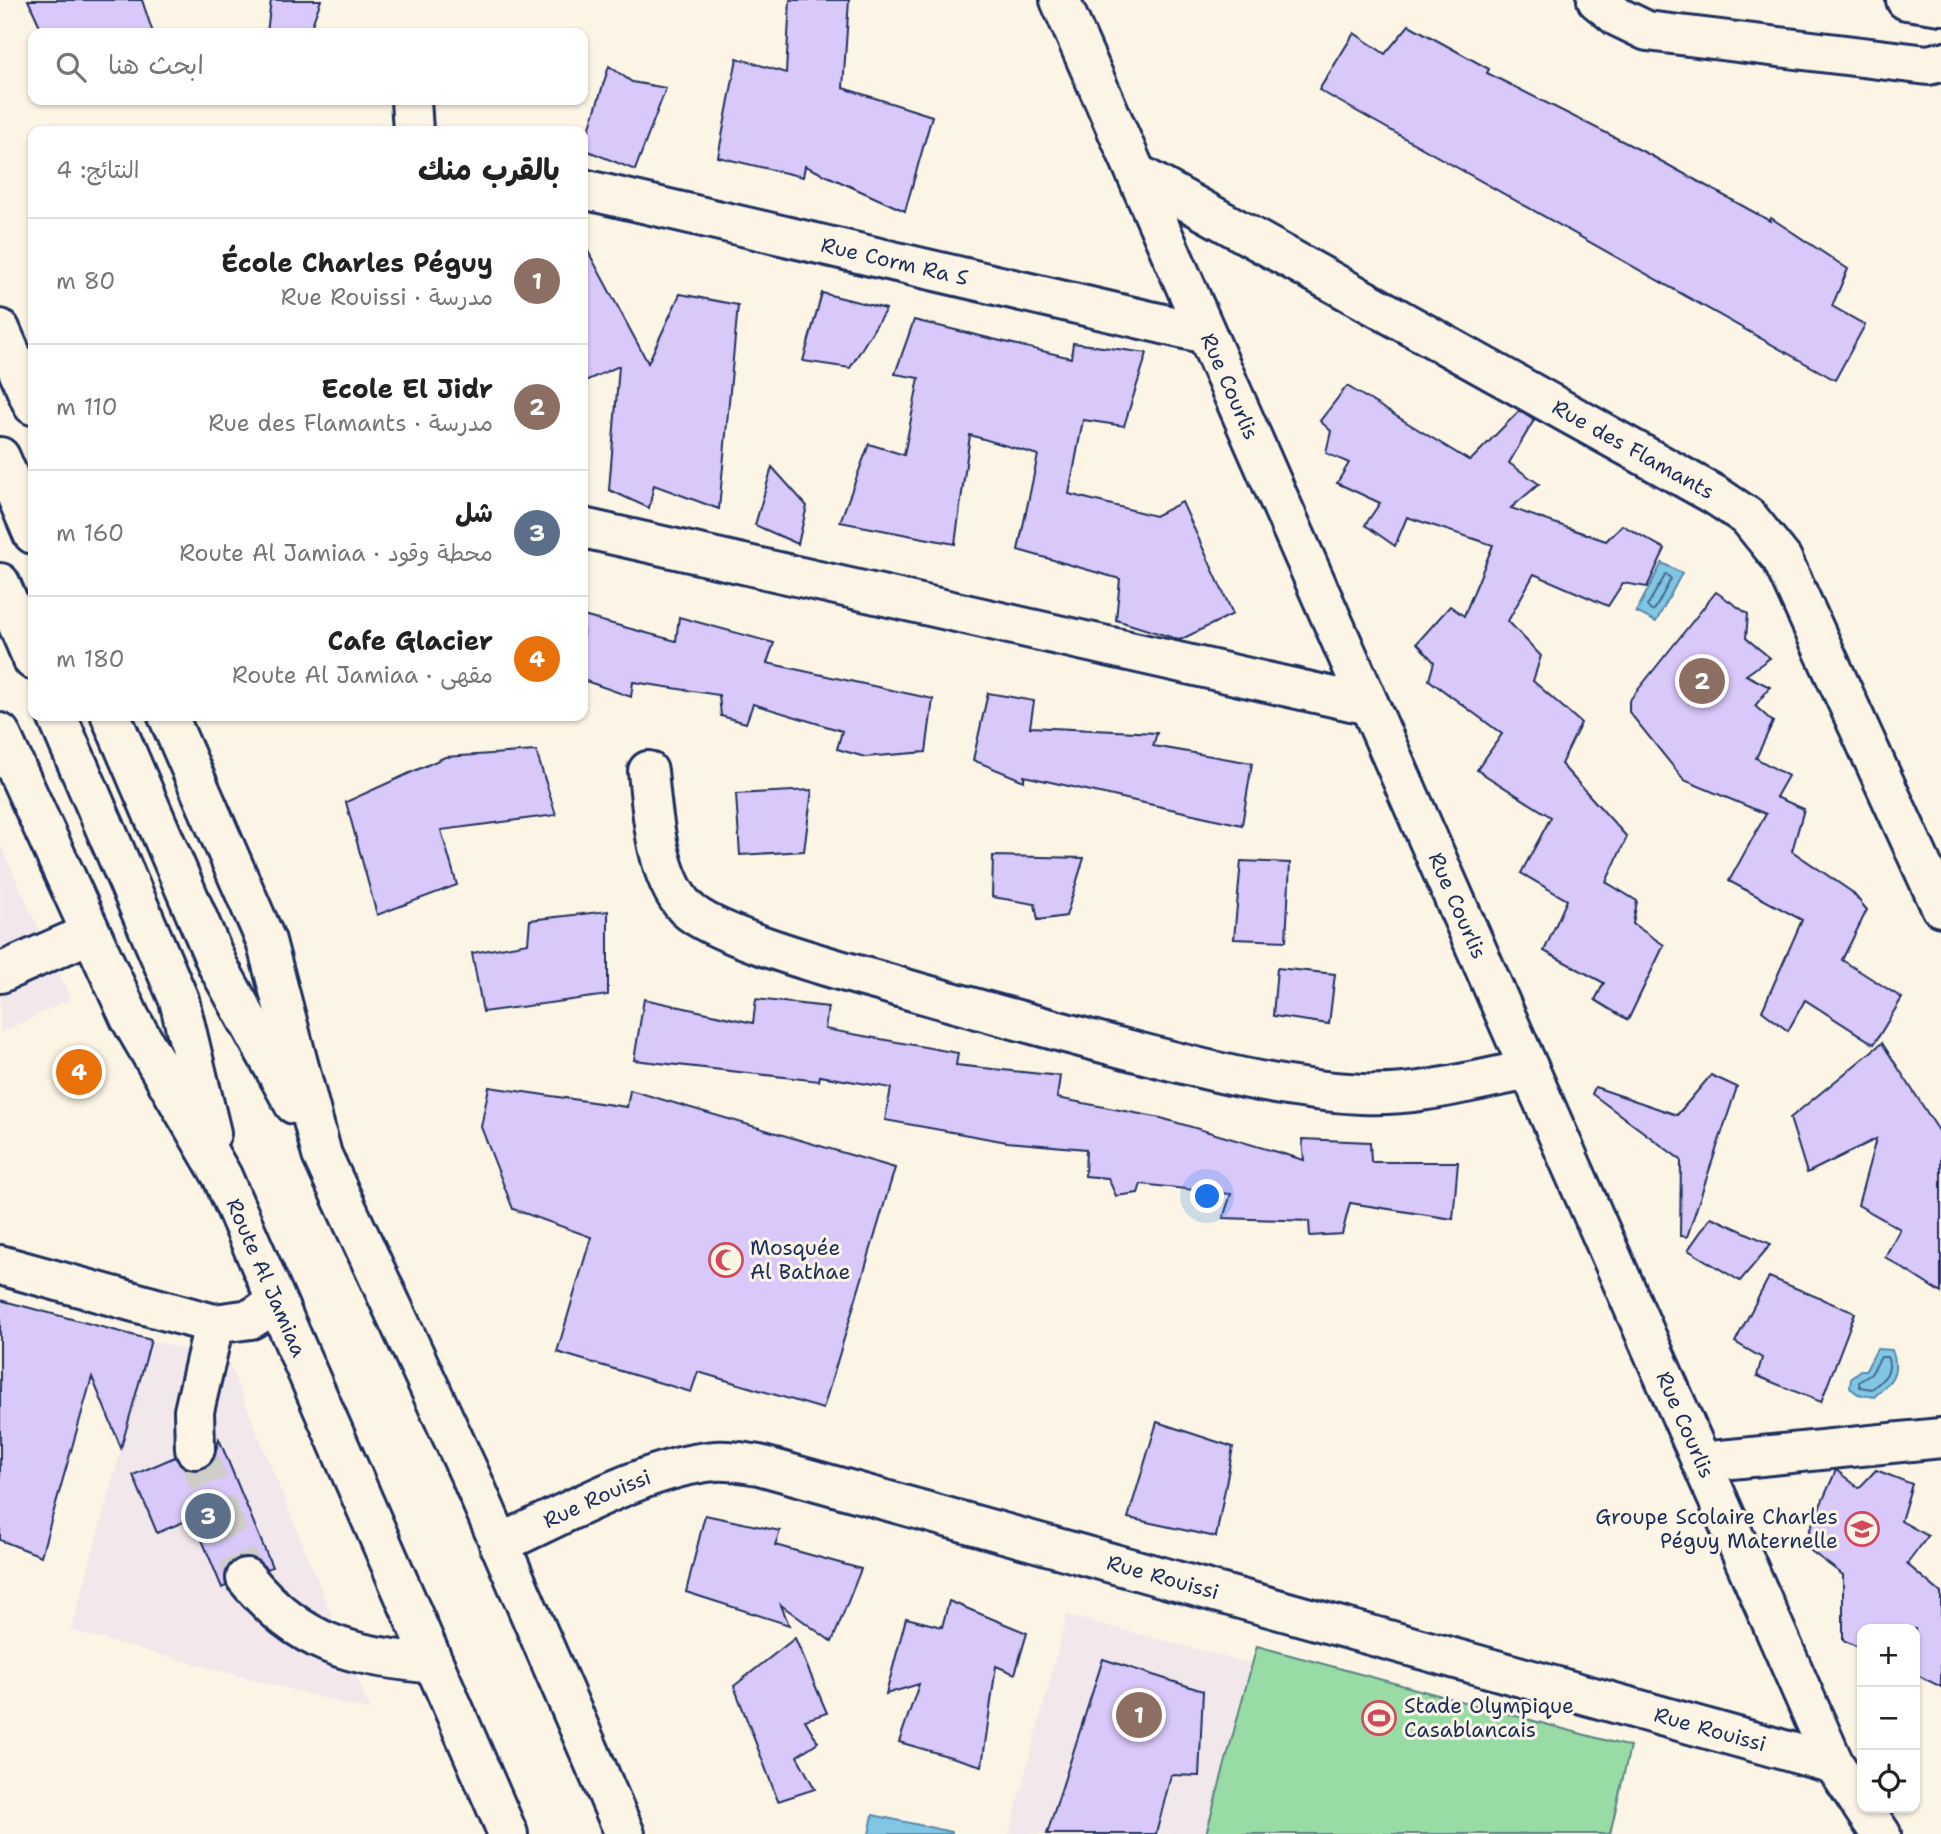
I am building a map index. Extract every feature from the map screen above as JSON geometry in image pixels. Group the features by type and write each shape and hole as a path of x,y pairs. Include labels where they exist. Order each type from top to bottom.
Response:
{"street":[{"name":"Rue Courlis","path":"1060,0 1834,1764 1857,1798"},
{"path":"1597,0 1618,17 1647,31 1928,65 1941,62"},
{"path":"1906,0 1941,5"},
{"path":"411,105 413,126"},
{"name":"Rue des Flamants","path":"1136,173 1703,489 1748,517 1782,559 1941,907"},
{"name":"Rue Corm Ra S","path":"588,190 1206,334"},
{"path":"0,329 28,393"},
{"path":"0,457 28,522"},
{"path":"588,529 1369,705"},
{"path":"0,583 28,648"},
{"path":"59,721 179,1000 222,1176"},
{"path":"113,721 218,966 322,1155 499,1545 625,1834"},
{"path":"170,721 266,940 322,1155"},
{"name":"Route Al Jamiaa","path":"0,733 130,1018 222,1176 508,1834"},
{"path":"648,771 658,844 668,875 686,908 724,930 816,963 1212,1072 1331,1091 1363,1094 1425,1089 1529,1070"},
{"path":"0,973 91,933"},
{"path":"0,1265 214,1324 251,1319 276,1303"},
{"path":"195,1449 194,1411 214,1324"},
{"path":"1701,1462 1941,1438"},
{"name":"Rue Rouissi","path":"499,1545 642,1480 678,1468 717,1461 759,1465 1834,1764"},
{"path":"246,1578 269,1606 300,1630 365,1657 434,1664"},
{"name":"Rue Courlis","path":"1867,1813 1881,1834"}],"shaded area":[{"path":"0,844 71,999 0,1033"},
{"path":"151,1340 228,1361 371,1711 71,1631"},
{"path":"1067,1615 1252,1664 1206,1834 1009,1834"}],"green space":[{"name":"Stade Olympique Casablancais","path":"1257,1646 1630,1747 1610,1834 1206,1834"}],"water":[{"path":"1662,563 1682,573 1656,622 1636,612"},
{"path":"1877,1349 1892,1350 1895,1358 1893,1376 1874,1397 1858,1394 1850,1388 1851,1379 1860,1370 1866,1370"},
{"path":"873,1815 952,1832 952,1834 869,1834"}],"building":[{"path":"28,0 142,0 151,28 41,28"},
{"path":"271,0 321,0 311,28 268,28"},
{"path":"790,0 849,0 843,88 932,116 905,211 805,166 803,177 718,157 737,58 786,73"},
{"path":"1409,25 1489,69 1487,73 1650,155 1770,221 1771,218 1848,269 1832,306 1865,325 1835,380 1319,90 1354,33 1385,54"},
{"path":"609,66 632,82 666,88 635,170 588,151 588,133"},
{"path":"588,251 648,363 680,294 738,305 719,509 654,485 649,508 609,490 619,366 588,380"},
{"path":"822,293 886,309 850,368 803,361"},
{"path":"914,320 1071,358 1073,343 1147,353 1124,426 1083,420 1069,494 1155,516 1182,502 1233,614 1180,640 1116,620 1120,579 1018,550 1038,455 970,435 955,544 840,522 869,444 904,455 919,378 895,374"},
{"path":"1347,386 1470,461 1519,411 1534,420 1509,463 1539,484 1511,508 1606,541 1622,525 1665,549 1647,587 1623,583 1608,606 1534,574 1508,621 1541,656 1533,681 1581,723 1561,764 1627,837 1606,882 1637,901 1633,924 1664,945 1628,1020 1595,1000 1604,983 1544,951 1567,900 1521,873 1551,817 1477,770 1502,734 1429,680 1434,662 1417,643 1450,606 1464,616 1493,545 1407,517 1395,546 1365,525 1380,503 1337,483 1349,463 1326,453 1331,431 1320,421"},
{"path":"772,467 807,506 798,544 755,525"},
{"path":"1716,592 1748,614 1746,638 1770,658 1746,675 1770,687 1755,706 1773,722 1756,758 1788,776 1776,797 1804,809 1792,851 1852,892 1867,910 1842,960 1902,998 1874,1044 1805,1000 1788,1031 1762,1011 1802,920 1729,881 1766,814 1684,780 1629,712 1629,701"},
{"path":"588,617 676,641 679,617 774,643 767,663 933,699 926,752 865,757 837,749 842,731 753,704 746,723 721,716 719,695 633,682 631,697 588,682"},
{"path":"988,693 1034,701 1030,727 1157,733 1153,746 1252,763 1242,825 1024,776 1024,781 973,760"},
{"path":"536,751 556,815 441,830 457,885 377,915 346,802 445,757"},
{"path":"812,790 804,851 740,855 736,794"},
{"path":"993,856 1084,858 1066,916 1038,920 1035,904 992,897"},
{"path":"1241,861 1290,863 1286,941 1234,939"},
{"path":"608,911 608,995 483,1012 472,953 528,943 530,920"},
{"path":"1277,968 1335,974 1329,1024 1273,1016"},
{"path":"644,999 753,1023 756,999 828,1007 825,1029 958,1053 956,1065 1060,1076 1057,1098 1161,1118 1304,1160 1302,1139 1370,1142 1371,1162 1458,1162 1453,1219 1350,1203 1342,1234 1310,1236 1309,1221 1223,1218 1231,1194 1141,1184 1138,1193 1116,1196 1108,1178 1085,1176 1086,1149 1007,1142 885,1120 891,1088 820,1076 819,1081 634,1060"},
{"path":"1882,1043 1941,1134 1941,1293 1885,1257 1900,1229 1858,1205 1876,1139 1807,1173 1790,1118"},
{"path":"1711,1075 1737,1087 1687,1237 1680,1236 1681,1160 1592,1094 1595,1087 1677,1115"},
{"name":"Mosquée Al Bathae","path":"489,1087 627,1107 630,1090 895,1168 823,1409 698,1372 691,1392 557,1352 591,1237 513,1209 481,1127"},
{"path":"1711,1217 1771,1244 1740,1281 1688,1250"},
{"path":"1769,1277 1855,1313 1821,1402 1757,1376 1762,1358 1735,1342"},
{"path":"0,1300 151,1340 121,1448 92,1377 41,1556 0,1540"},
{"path":"1157,1422 1233,1447 1216,1537 1128,1518"},
{"path":"219,1439 272,1567 267,1569 253,1557 241,1557 232,1561 225,1571 226,1586 222,1588 193,1518 157,1533 133,1475 175,1457 185,1468 196,1471 206,1468 214,1459"},
{"path":"1836,1470 1859,1488 1876,1470 1912,1484 1901,1521 1928,1536 1907,1564 1941,1593 1941,1687 1920,1676 1920,1624 1857,1624 1857,1647 1843,1640 1843,1575 1803,1545"},
{"path":"705,1515 780,1531 775,1545 861,1569 832,1642 781,1605 789,1625 686,1592"},
{"path":"949,1601 1027,1633 1015,1674 996,1666 982,1766 899,1742 919,1684 886,1694 906,1618 942,1627"},
{"path":"795,1638 827,1713 805,1720 818,1742 797,1756 815,1789 778,1801 734,1686"},
{"path":"1103,1659 1203,1691 1199,1776 1171,1775 1156,1834 1047,1834"}],"tunnel":[{"path":"195,1449 246,1578"}],"place":[{"name":"Ecole El Jidr","path":"1702,681"},
{"name":"Cafe Glacier","path":"79,1072"},
{"name":"Mosquée Al Bathae","path":"726,1260"},
{"name":"شل","path":"208,1516"},
{"name":"Groupe Scolaire Charles Péguy Maternelle","path":"1862,1529"},
{"name":"École Charles Péguy","path":"1139,1715"},
{"name":"Stade Olympique Casablancais","path":"1379,1718"}]}
